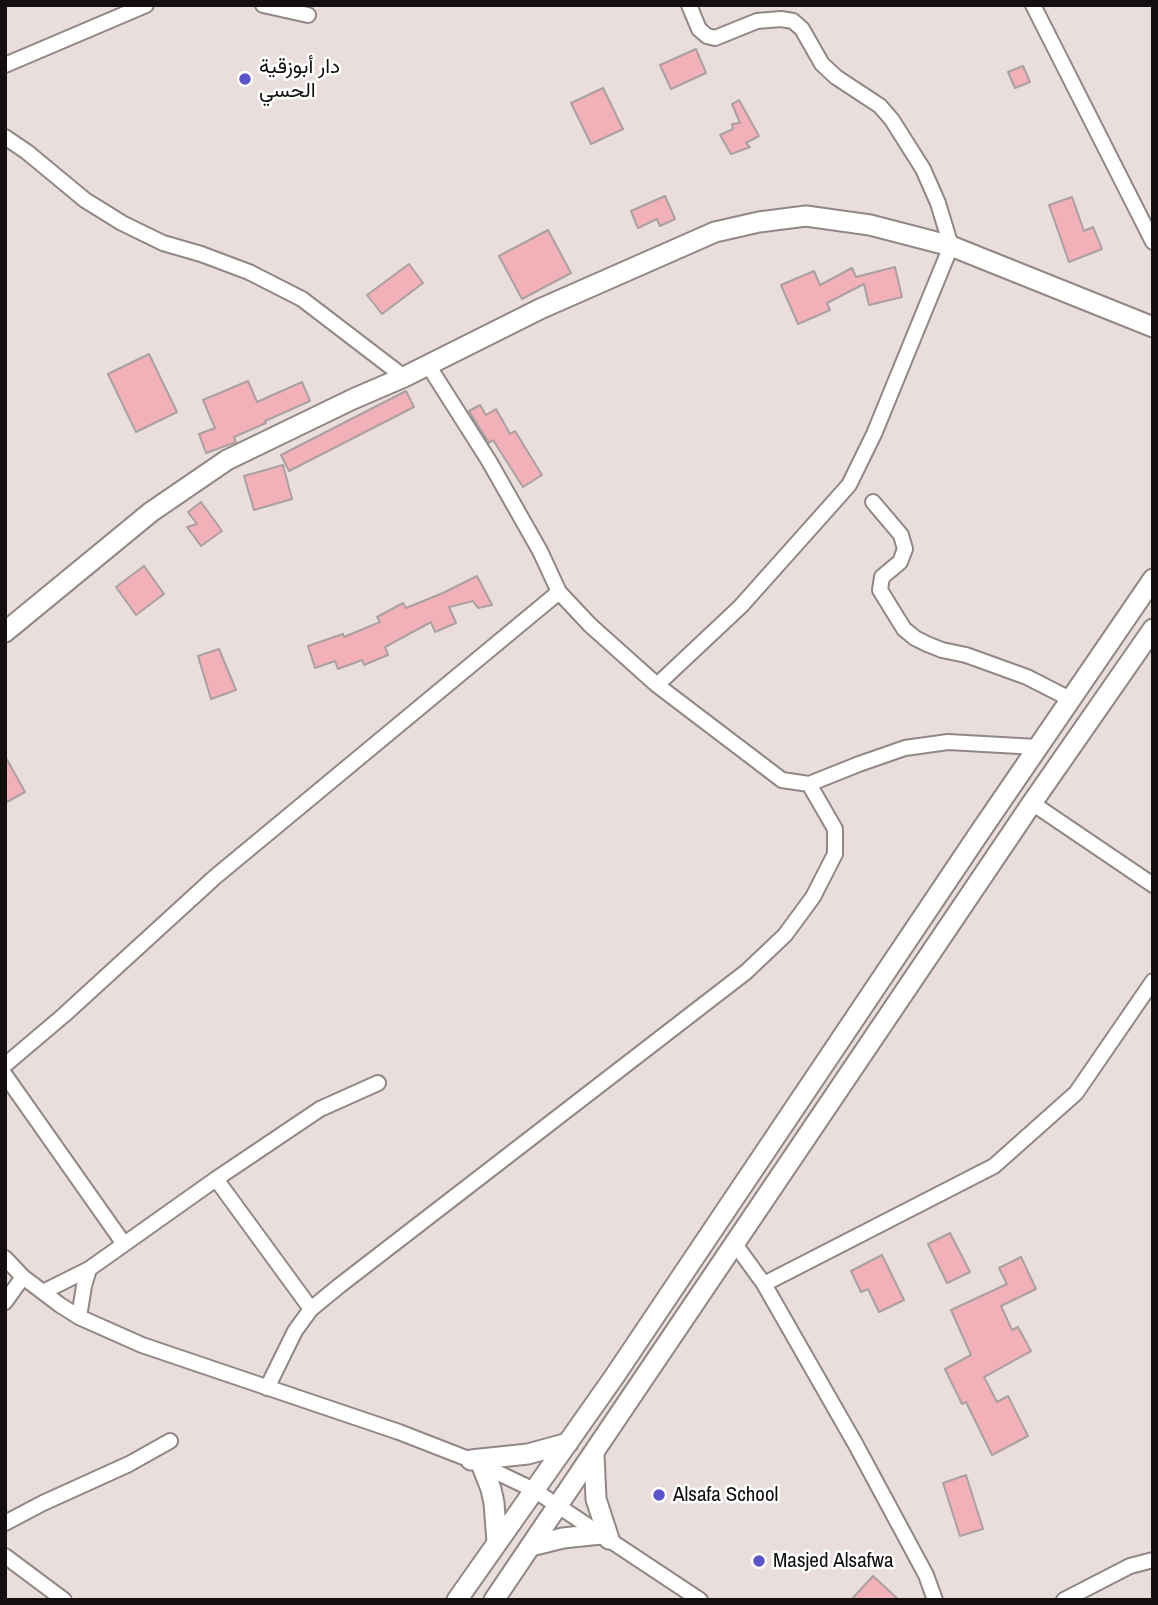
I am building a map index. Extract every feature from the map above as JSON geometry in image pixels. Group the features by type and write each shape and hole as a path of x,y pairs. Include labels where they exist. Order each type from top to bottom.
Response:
{"main road":[{"path":"5,632 151,512 227,460 404,377 540,309 715,232 759,222 806,216 870,225 951,246 1153,327"},
{"path":"457,1600 568,1443 1153,579"},
{"path":"500,1597 531,1546 1032,803 1153,629"},
{"path":"497,1542 491,1489 476,1463 568,1443"},
{"path":"531,1546 572,1536 605,1536 596,1499 594,1454"}],"street":[{"path":"5,65 146,5"},
{"path":"263,5 308,15"},
{"path":"657,685 741,606 849,485 874,434 951,246 938,203 923,169 892,120 880,106 836,77 822,64 802,29 793,21 757,21 715,38 707,36 699,29 689,5"},
{"path":"1033,5 1153,242"},
{"path":"5,137 85,200 122,223 163,243 249,272 302,299 404,377"},
{"path":"428,365 489,461 540,551 559,593 590,625 657,685 782,780 809,784 905,748 948,742 1037,747"},
{"path":"873,502 901,535 905,549 900,562 883,578 880,590 904,628 927,644 1027,677 1070,699"},
{"path":"5,1065 64,1015 215,877 559,593"},
{"path":"267,1388 295,1331 311,1309 746,972 785,935 813,897 835,854 835,829 809,784"},
{"path":"1032,803 1153,885"},
{"path":"764,1284 994,1166 1076,1093 1153,981"},
{"path":"5,1075 124,1244"},
{"path":"43,1292 89,1269 320,1108 378,1083"},
{"path":"216,1179 311,1309"},
{"path":"736,1244 764,1284 856,1445 926,1575 935,1600"},
{"path":"5,1258 23,1277 60,1306 142,1345 399,1432 534,1490 700,1600"},
{"path":"79,1317 89,1269"},
{"path":"5,1302 23,1277"},
{"path":"5,1523 129,1464 170,1441"},
{"path":"5,1556 64,1600"},
{"path":"1065,1600 1130,1566 1153,1560"}],"building":[{"path":"696,49 706,73 671,89 660,65"},
{"path":"1023,66 1030,82 1015,88 1008,72"},
{"path":"603,88 623,129 591,144 571,103"},
{"path":"739,100 759,136 746,143 750,147 731,154 720,135 733,129 732,124 740,123 732,104"},
{"path":"665,196 675,219 660,226 657,219 638,228 631,211"},
{"path":"1072,197 1084,231 1093,227 1102,249 1069,262 1049,205"},
{"path":"548,230 571,273 522,299 499,256"},
{"path":"409,264 423,283 382,314 367,295"},
{"path":"895,267 902,297 869,305 864,284 827,303 830,310 798,324 781,285 814,271 820,285 852,268 856,277"},
{"path":"149,354 177,412 136,432 108,374"},
{"path":"248,381 257,402 302,382 310,401 234,437 236,442 206,453 199,434 215,428 203,400"},
{"path":"406,391 414,407 289,471 281,455"},
{"path":"480,405 486,415 496,409 510,434 515,431 542,475 523,487 493,440 489,443 469,411"},
{"path":"283,465 292,499 254,510 244,476"},
{"path":"201,502 222,531 201,546 187,527 197,524 188,512"},
{"path":"144,566 164,594 136,615 116,587"},
{"path":"477,576 492,605 478,608 473,601 449,607 456,623 435,632 431,622 385,647 388,655 364,665 362,660 338,669 335,661 315,668 308,646 343,634 344,637 380,622 377,617 403,603 406,608"},
{"path":"219,649 236,690 211,699 198,656"},
{"path":"5,756 25,792 5,803"},
{"path":"950,1233 970,1272 947,1283 928,1244"},
{"path":"882,1255 904,1300 879,1312 868,1289 861,1292 851,1271"},
{"path":"1021,1257 1036,1289 1001,1306 1012,1330 1018,1327 1031,1351 984,1377 997,1402 1008,1396 1028,1436 992,1455 966,1402 962,1404 945,1369 971,1355 951,1310 1007,1284 999,1268"},
{"path":"966,1475 983,1529 960,1536 943,1483"},
{"path":"873,1576 899,1600 851,1600"}],"place":[{"name":"دار أبوزقية الحسي","path":"245,79"},
{"name":"Alsafa School","path":"659,1495"},
{"name":"Masjed Alsafwa","path":"759,1561"}]}
